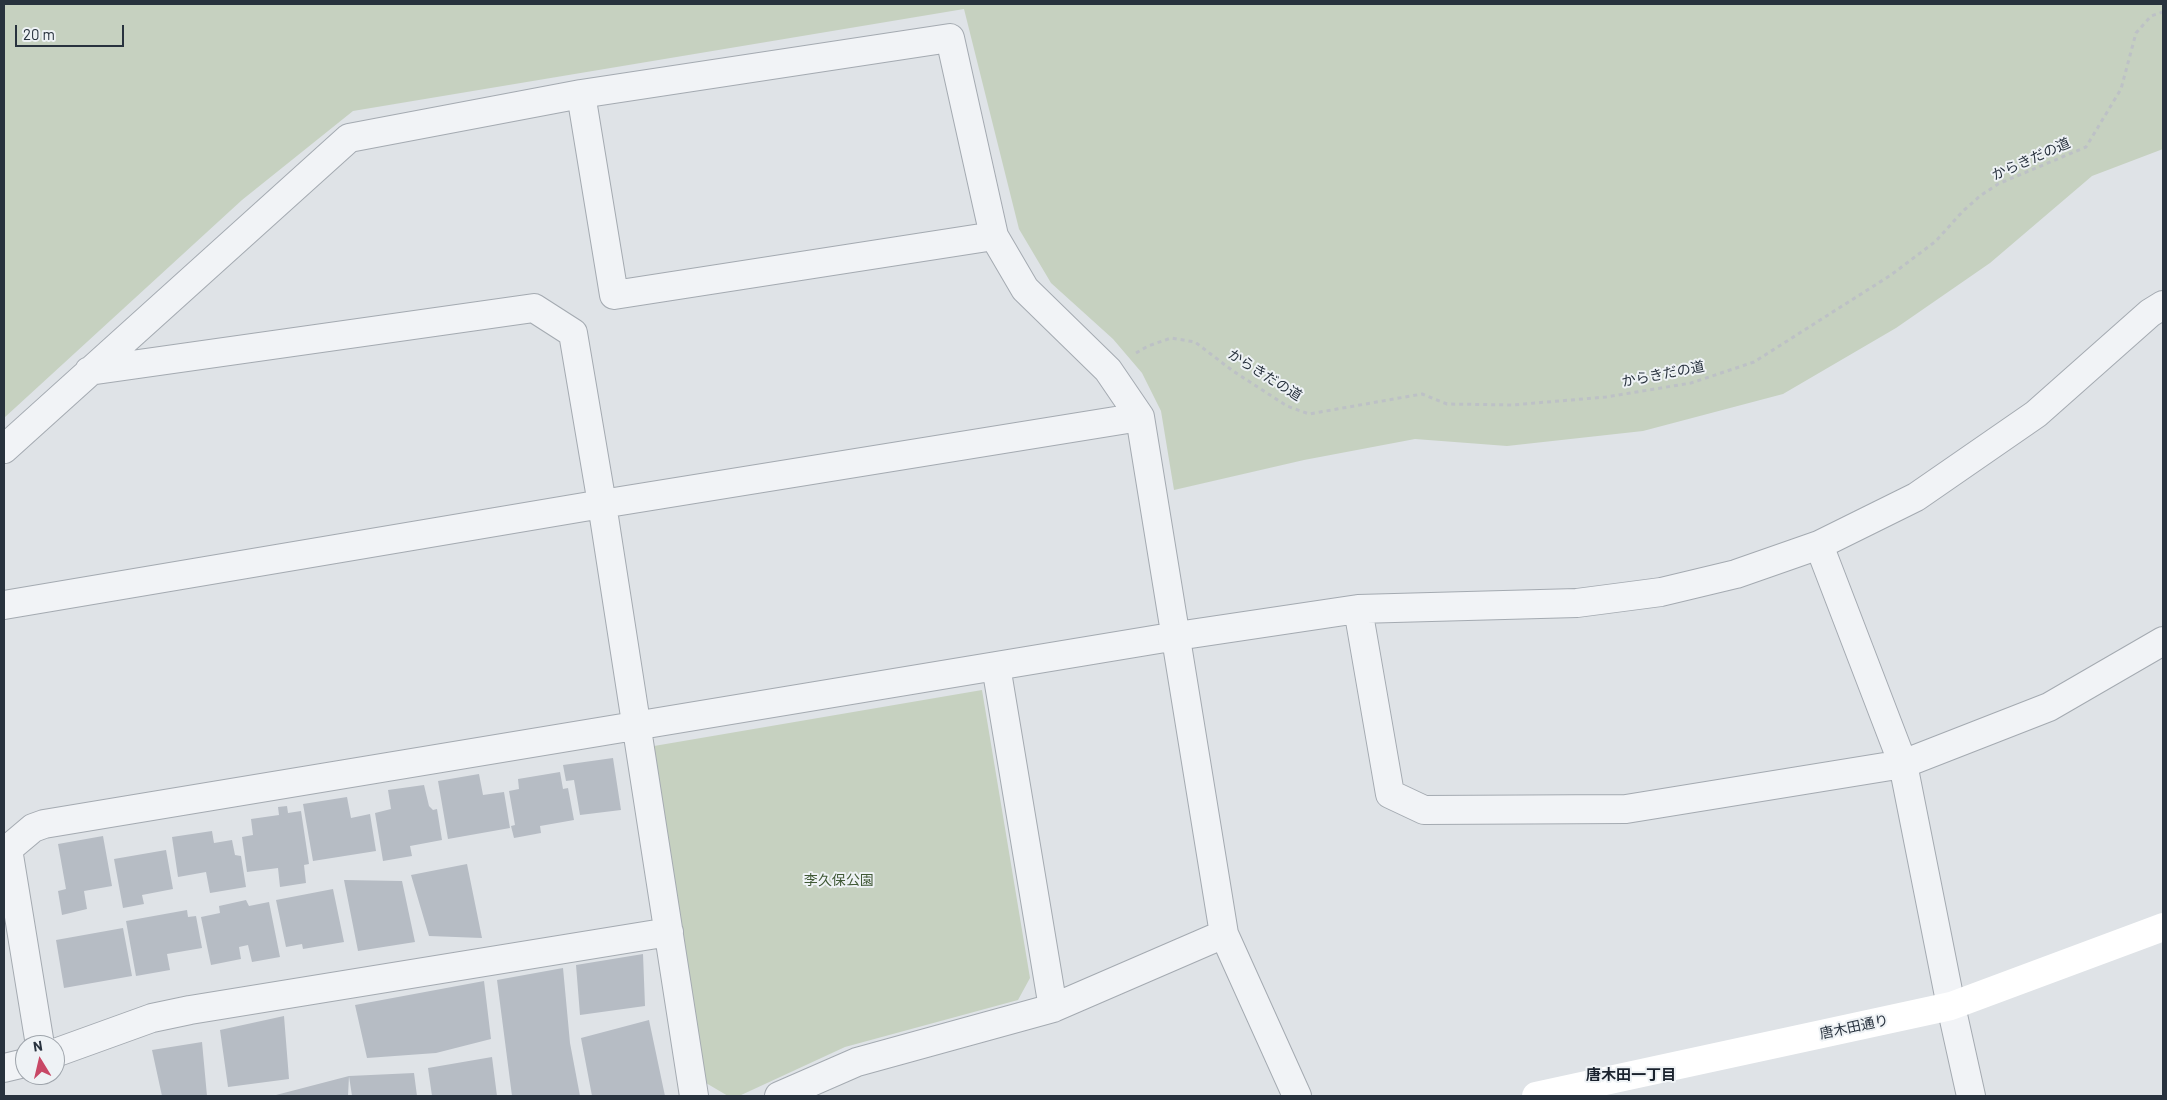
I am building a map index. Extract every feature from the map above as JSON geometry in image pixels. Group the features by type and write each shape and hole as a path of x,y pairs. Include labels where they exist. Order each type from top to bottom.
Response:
{"street":[{"path":"4,449 89,370 349,138 581,94 950,38 994,236 1025,289 1108,370 1140,417 1224,934 1297,1096"},
{"path":"581,94 614,295 994,236"},
{"path":"38,1035 6,849 33,828 44,824 1176,636 1358,609 1577,602 1661,592 1736,574 1820,545 1916,497 2028,420 2150,313 2163,305"},
{"path":"89,370 534,308 573,334 602,504 694,1096"},
{"path":"4,605 602,504 1140,417"},
{"path":"1820,545 1903,764 1951,1006 1971,1096"},
{"path":"1358,609 1390,794 1424,810 1626,810 1903,764 2049,707 2163,641"},
{"path":"996,666 1053,1008"},
{"name":"唐木田通り","path":"1536,1096 1951,1006 2163,927"},
{"path":"65,1049 152,1018 190,1010 669,932"},
{"path":"779,1096 857,1062 1053,1008 1224,934"}],"path":[{"name":"からきだの道","path":"1108,370 1148,346 1171,338 1195,342 1233,371 1287,406 1309,414 1422,394 1447,404 1512,405 1606,397 1691,383 1754,362 1891,275 1936,241 1962,212 1998,184 2086,148 2121,90 2136,33 2151,16 2163,12"}],"green space":[{"path":"4,4 2163,4 2163,149 2092,176 1990,263 1896,328 1783,394 1643,431 1507,446 1415,439 1304,460 1174,490 1161,411 1142,373 1113,339 1051,283 1019,229 964,9 353,111 242,200 4,418"},
{"name":"李久保公園","path":"982,690 1030,978 1018,1000 845,1047 739,1096 728,1096 706,1083 654,746"}],"building":[{"path":"613,758 621,810 580,815 574,780 566,781 563,765"},
{"path":"560,772 563,789 568,788 574,820 540,826 541,833 514,838 511,826 515,825 509,791 519,789 518,779"},
{"path":"479,774 483,795 504,792 510,828 448,839 438,781"},
{"path":"424,785 429,806 433,810 437,809 442,840 410,846 412,856 383,861 375,813 391,809 388,790"},
{"path":"347,797 351,818 370,814 376,851 313,861 303,804"},
{"path":"287,806 288,813 301,811 309,864 304,865 306,883 280,887 278,868 247,872 242,837 253,835 251,819 279,815 278,807"},
{"path":"212,831 214,843 232,840 235,855 241,856 246,887 210,893 206,872 178,877 172,837"},
{"path":"103,836 112,886 84,891 87,909 62,915 58,891 66,889 58,844"},
{"path":"166,850 173,889 142,895 144,904 123,908 114,859"},
{"path":"467,864 482,938 429,936 411,875"},
{"path":"344,880 402,881 415,942 358,951"},
{"path":"333,889 344,942 303,949 302,944 286,947 276,900"},
{"path":"246,900 249,906 269,902 280,957 252,962 248,945 239,947 241,959 211,965 201,917 220,913 219,906"},
{"path":"187,910 188,917 196,916 202,948 167,954 170,970 136,976 126,921"},
{"path":"123,928 132,976 64,988 56,940"},
{"path":"643,954 645,1006 580,1015 576,965"},
{"path":"563,968 570,1043 580,1096 512,1096 497,980"},
{"path":"484,981 491,1039 436,1053 367,1058 355,1005"},
{"path":"284,1016 289,1079 228,1087 220,1030"},
{"path":"649,1020 665,1096 592,1096 581,1038"},
{"path":"202,1042 207,1096 162,1096 152,1050"},
{"path":"492,1057 497,1096 432,1096 428,1068"},
{"path":"414,1073 417,1096 352,1096 349,1076"},
{"path":"349,1076 348,1096 276,1096 276,1095"}],"district":[{"name":"唐木田一丁目","path":"1631,1075"}]}
